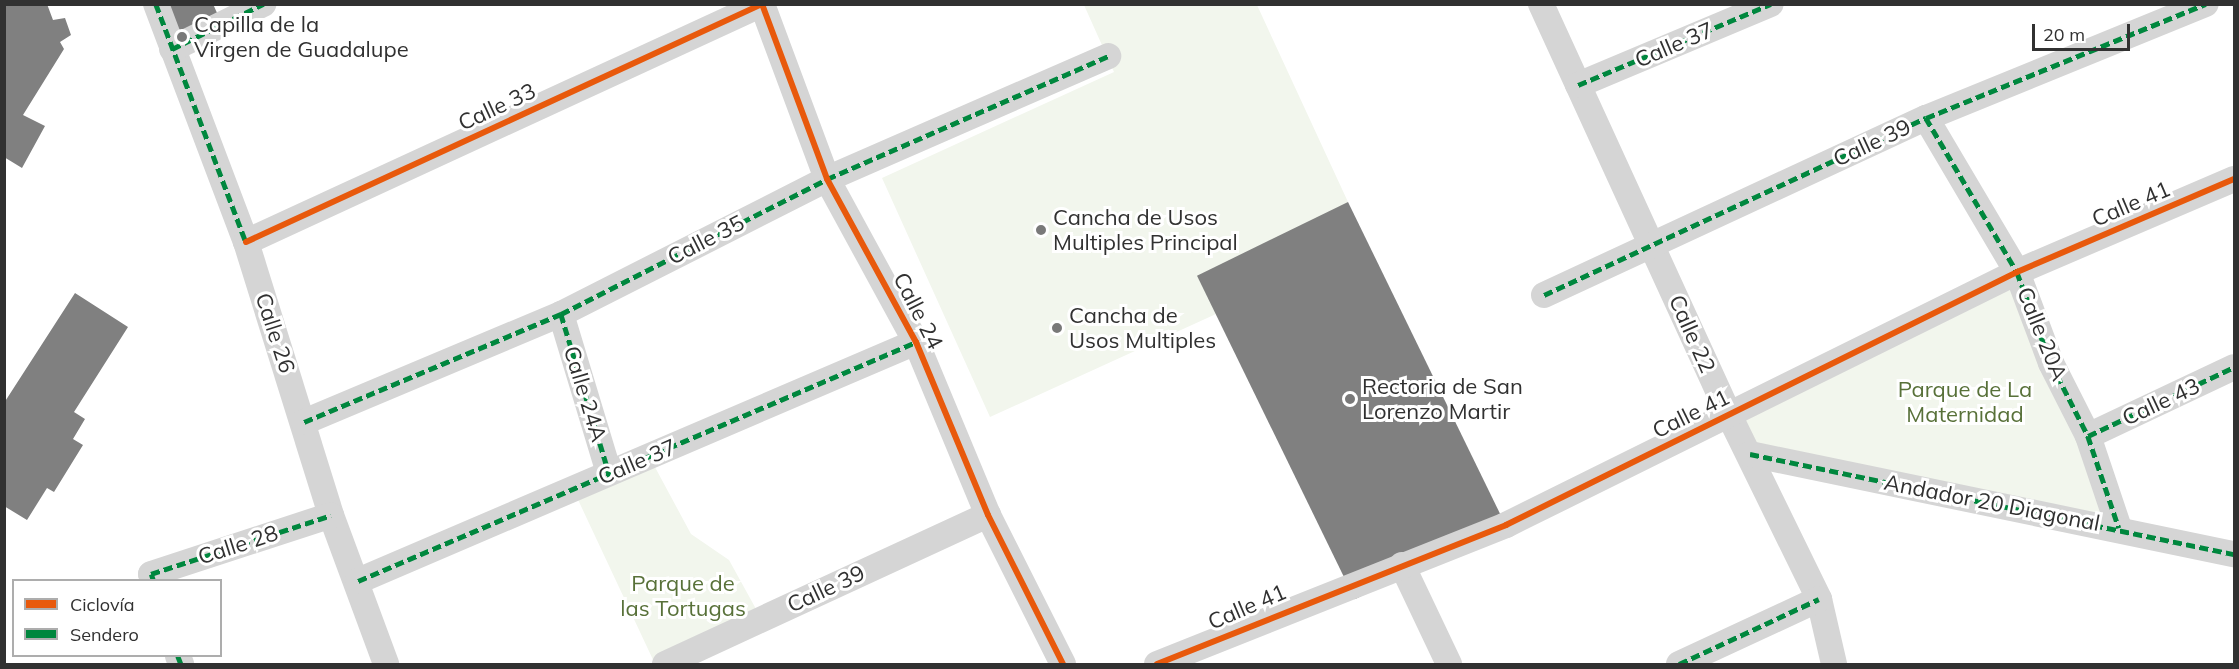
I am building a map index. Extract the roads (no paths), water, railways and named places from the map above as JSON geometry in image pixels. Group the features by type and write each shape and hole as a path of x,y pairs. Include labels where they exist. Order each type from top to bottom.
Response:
{"street":[{"name":"Calle 26","path":"156,4 246,242 304,422 331,515 358,581 386,664"},
{"path":"172,49 263,4"},
{"name":"Calle 24","path":"762,4 826,179 916,342 988,514 1063,664"},
{"name":"Calle 33","path":"246,242 762,4"},
{"name":"Calle 22","path":"1541,4 1653,244 1729,415 1820,599 1834,664"},
{"name":"Calle 37","path":"1578,85 1771,4"},
{"name":"Calle 39","path":"1545,295 1926,118 2206,4"},
{"name":"Calle 35","path":"304,422 561,314 826,179 1108,56"},
{"name":"Calle 20A","path":"1926,118 2017,272 2051,363 2088,436 2119,528"},
{"name":"Calle 41","path":"1157,664 1402,564 1506,525 2017,272 2235,180"},
{"name":"Calle 24A","path":"561,314 609,473"},
{"name":"Calle 37","path":"358,581 916,342"},
{"name":"Calle 43","path":"2088,436 2235,368"},
{"name":"Andador 20 Diagonal","path":"1750,454 2119,528 2235,554"},
{"name":"Calle 39","path":"665,664 988,514"},
{"name":"Calle 28","path":"153,579 151,574 331,515"},
{"path":"1402,564 1449,664"},
{"path":"1679,664 1820,599"}],"place":[{"name":"Capilla de la Virgen de Guadalupe","path":"182,37"},
{"name":"Cancha de Usos Multiples Principal","path":"1041,230"},
{"name":"Cancha de Usos Multiples","path":"1057,328"},
{"name":"Rectoria de San Lorenzo Martir","path":"1350,399"}],"park label":[{"name":"Parque de La Maternidad","path":"1965,402"},
{"name":"Parque de las Tortugas","path":"683,596"}]}
